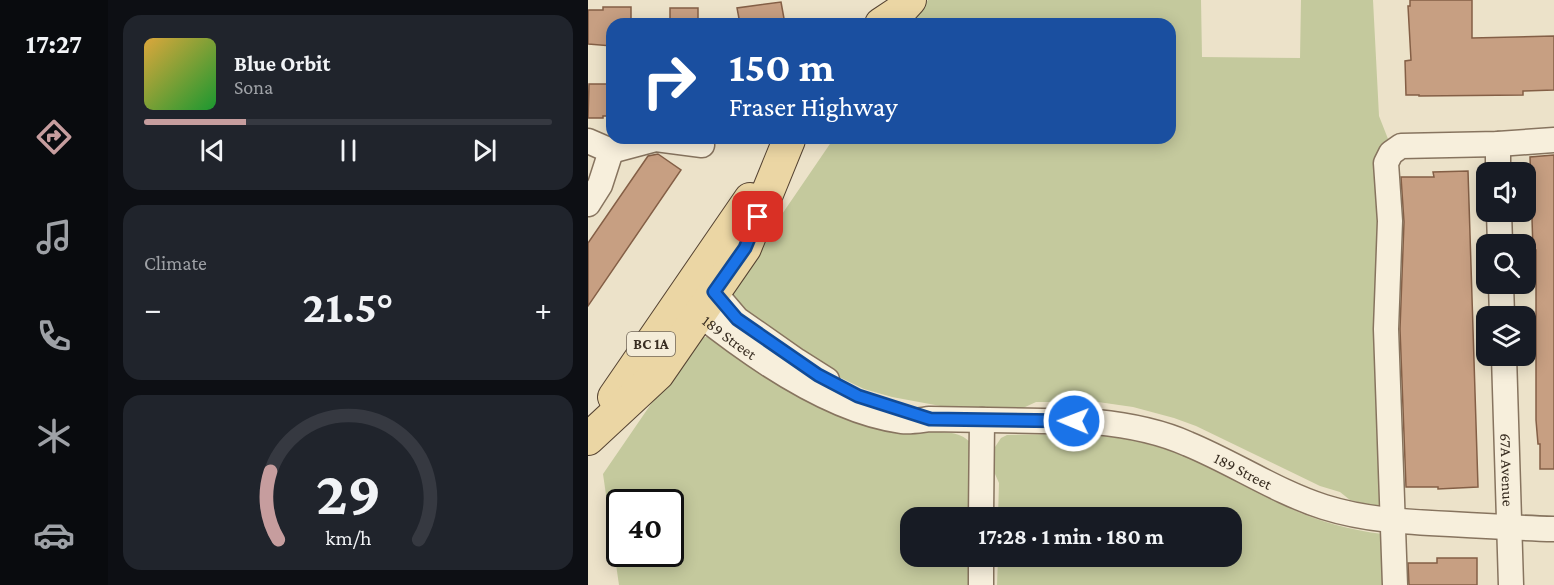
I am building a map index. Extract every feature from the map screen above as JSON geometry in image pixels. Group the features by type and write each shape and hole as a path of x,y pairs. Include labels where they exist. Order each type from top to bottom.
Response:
{"main road":[{"path":"870,18 882,0"},
{"path":"888,18 910,0"},
{"name":"BC 1A","path":"588,436 787,144"},
{"name":"BC 1A","path":"588,436 658,374 745,248 788,144"},
{"path":"706,303 696,308 714,253"}],"street":[{"path":"1395,585 1386,329 1390,221 1386,163 1391,153 1401,146 1498,144 1554,140"},
{"path":"588,141 610,151 637,144"},
{"path":"694,144 702,145"},
{"path":"1498,144 1498,162"},
{"path":"588,204 600,185 610,151"},
{"name":"189 Street","path":"706,303 788,376 853,408 892,419 905,421 930,419 1096,422 1121,425 1154,432 1186,443 1284,491 1321,506 1355,516 1392,521 1554,529"},
{"name":"67A Avenue","path":"1504,366 1511,585"},
{"path":"981,507 982,420"},
{"path":"981,567 981,585"}],"green space":[{"path":"928,0 1201,0 1202,57 1300,58 1301,0 1373,0 1379,116 1390,144 1385,492 1379,507 1350,500 1340,492 1320,486 1196,426 1133,407 1098,402 1036,402 1023,408 946,407 892,397 864,389 837,376 731,301 735,283 830,144 1176,144 1176,18 916,18"},
{"path":"713,337 918,432 955,434 968,440 973,446 970,507 900,507 900,567 969,567 969,585 619,585 616,567 684,567 684,489 606,489 606,495 603,474 688,350 698,339"},
{"path":"1007,435 1103,436 1142,443 1185,456 1306,515 1344,527 1383,534 1389,585 997,585 998,567 1242,567 1242,507 998,507 999,483 991,465 993,450 1001,438"}],"building":[{"path":"1410,0 1472,0 1472,38 1554,36 1554,90 1523,91 1523,95 1406,95 1405,61 1411,60 1408,6 1410,6"},
{"path":"781,2 784,18 739,18 737,8"},
{"path":"603,7 631,7 631,18 606,18 606,46 588,44 588,10 603,10"},
{"path":"670,8 698,8 698,18 670,18"},
{"path":"589,84 606,84 606,116 588,118"},
{"path":"658,154 681,170 588,306 588,243 648,156"},
{"path":"1554,155 1554,469 1540,469 1540,444 1538,444 1536,420 1536,234 1532,234 1532,222 1536,222 1536,162 1530,162 1530,157"},
{"path":"1468,171 1478,487 1438,489 1438,487 1406,487 1400,329 1404,222 1401,177 1434,177 1433,172"},
{"path":"1437,558 1477,558 1477,585 1409,585 1408,563 1437,563"}],"route":[{"path":"758,217 745,248 714,292 737,319 818,375 858,396 930,419 1074,421"}]}
